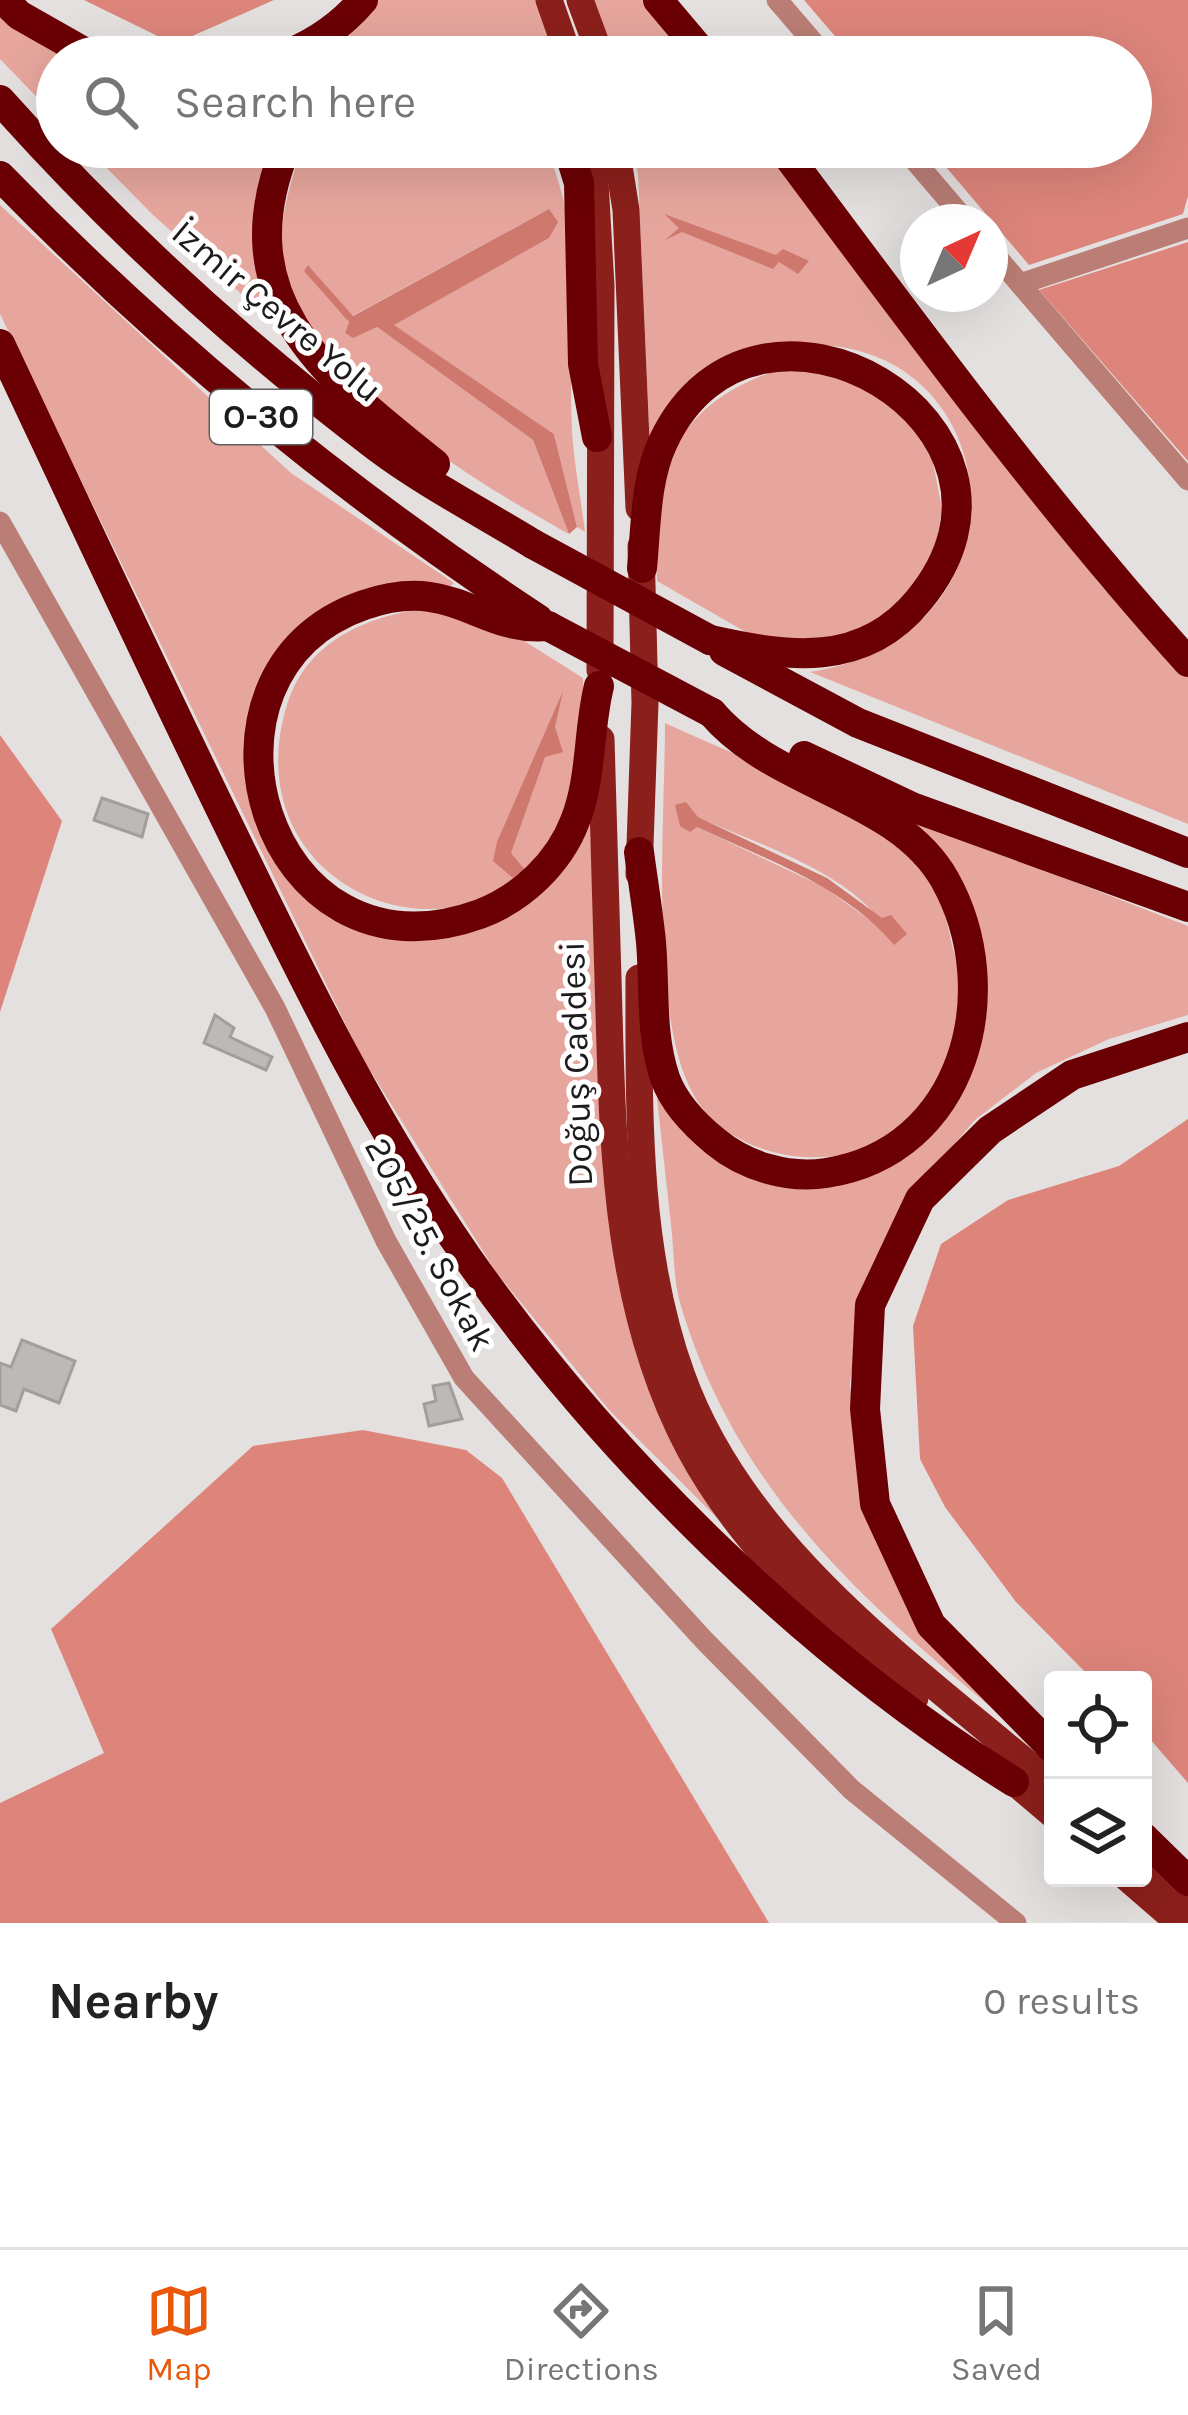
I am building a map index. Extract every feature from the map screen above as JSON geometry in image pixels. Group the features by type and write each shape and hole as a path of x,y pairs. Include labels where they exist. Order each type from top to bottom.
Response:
{"highway":[{"path":"4,0 19,15 56,36"},
{"path":"318,36 345,21 363,0"},
{"path":"658,0 688,36"},
{"name":"İzmir Çevre Yolu","path":"0,100 36,137"},
{"name":"İzmir Çevre Yolu","path":"66,168 148,253 380,449 532,544"},
{"path":"279,168 267,226 273,281 299,342 354,399 532,544"},
{"path":"574,168 579,183 583,364 596,437"},
{"path":"797,168 1029,476 1188,662"},
{"name":"O-30","path":"0,176 186,356 425,545 548,626 712,713 913,807 1188,907"},
{"path":"0,344 332,1038 468,1258 618,1443 709,1535 925,1726 1014,1782"},
{"path":"642,568 652,478 662,444 698,396 725,377 759,361 829,359 863,369 914,403 945,453 954,514 937,575 920,599 883,634 829,655 798,657 710,640"},
{"name":"O-30","path":"532,544 710,640 748,668 858,722 1188,853"},
{"path":"548,626 521,628 442,596 397,596 360,606 317,633 282,672 260,731 257,777 262,800 268,823 290,862 319,892 356,914 389,924 433,926 499,907 528,888 575,822 599,686"},
{"path":"639,852 654,1032 666,1082 693,1123 731,1154 778,1172 813,1175 890,1154 920,1128 965,1057 975,1011 976,973 967,927 944,878 913,837 739,745 712,713"},
{"path":"1044,1741 931,1625 875,1504 866,1409 870,1305 920,1199 990,1130 1072,1075 1188,1037"},
{"path":"1152,1846 1188,1881"}],"main road":[{"path":"549,0 562,36"},
{"path":"580,0 593,36"},
{"name":"Doğuş Caddesi","path":"594,168 601,286 596,437 599,686 614,1170 623,1246 652,1356 689,1448 743,1530 870,1660 1044,1807"},
{"name":"Doğuş Caddesi","path":"619,168 626,210 642,568 643,1159 650,1242 682,1377 710,1436 753,1504 787,1543 860,1618 1046,1779"},
{"path":"1152,1871 1188,1902"},
{"path":"1137,1887 1179,1923"}],"street":[{"path":"777,0 808,36"},
{"path":"921,168 952,204"},
{"path":"1020,284 1188,228"},
{"path":"1008,270 1188,480"},
{"name":"205/25. Sokak","path":"0,522 275,1008 386,1241 464,1378 703,1639 852,1790 1016,1923"}],"shaded area":[{"path":"84,0 274,0 192,36 158,36"},
{"path":"375,0 537,0 552,36 333,36"},
{"path":"591,0 649,0 679,36 604,36"},
{"path":"804,0 1188,0 1188,196 1183,214 1029,265 1008,240 1008,204 977,204 947,168 1152,168 1152,36 835,36"},
{"path":"0,9 43,36 36,36 36,96 0,59"},
{"path":"107,168 279,168 283,331"},
{"path":"295,168 553,168 571,250 572,431 585,532 577,527 554,434 393,325 549,238 549,209 352,316 309,266 349,322 345,333 353,337 377,327 533,440 569,534 445,458 360,390 325,352 299,313 284,273 281,241"},
{"path":"637,168 787,168 1102,587 1188,671 1188,824 810,672 883,648 933,608 962,555 971,498 960,443 931,394 883,360 819,345 798,345 758,351 728,365 650,449"},
{"path":"0,205 291,473 454,583 449,588 428,583 277,669 264,821 360,920 492,920 589,813 613,1237 753,1554 610,1411 496,1272 361,1056 0,314"},
{"path":"549,209 558,222 549,238 394,325 554,434 577,527 569,534 533,440 377,327 353,338 345,333 349,322 304,271 308,265 353,316"},
{"path":"664,214 776,255 783,249 809,261 798,274 779,262 773,269 682,232 665,240 679,228"},
{"path":"1188,242 1188,461 1039,290"},
{"path":"781,369 829,371 873,389 910,420 933,462 942,509 935,553 915,594 842,645 756,638 657,581 658,507 676,448 714,402"},
{"path":"436,607 507,630 583,678 583,726 571,805 535,863 487,897 433,909 378,900 331,874 295,831 279,774 287,705 310,662 346,633 367,623"},
{"path":"563,691 555,727 563,752 545,757 511,853 525,870 513,878 493,861 497,842"},
{"path":"665,723 857,813 914,854 928,872 963,985 967,1025 926,1107 896,1135 867,1149 800,1157 737,1137 711,1118 692,1092 678,1057 665,965","holes":["686,803 698,817 836,881 880,920 894,944 878,926 824,887 697,827"]},
{"path":"0,735 62,821 0,1012"},
{"path":"686,802 698,817 827,878 882,918 891,915 907,934 894,945 852,906 803,876 697,827 690,832 680,826 675,805"},
{"path":"897,813 1188,926 1188,1015 1109,1039 1036,1073 975,1120 924,1179 862,1305 850,1383 861,1504 908,1610 1044,1750 879,1610 783,1504 742,1444 708,1379 677,1289 654,1071 693,1132 816,1185 942,1115 968,1079 986,1018 985,953 965,892 932,844"},
{"path":"1188,1119 1188,1783 1152,1741 1152,1671 1084,1671 1016,1602 945,1507 920,1459 913,1326 941,1244 1008,1200 1119,1166"},
{"path":"363,1430 466,1450 502,1478 769,1923 0,1923 0,1803 104,1753 51,1629 253,1446"}],"building":[{"path":"102,798 148,814 142,837 94,820"},
{"path":"215,1015 234,1028 230,1037 272,1057 266,1070 204,1043"},
{"path":"22,1340 75,1361 59,1403 24,1389 16,1411 0,1405 0,1363 11,1367"},
{"path":"449,1383 462,1419 429,1426 424,1404 436,1401 433,1386"}]}
